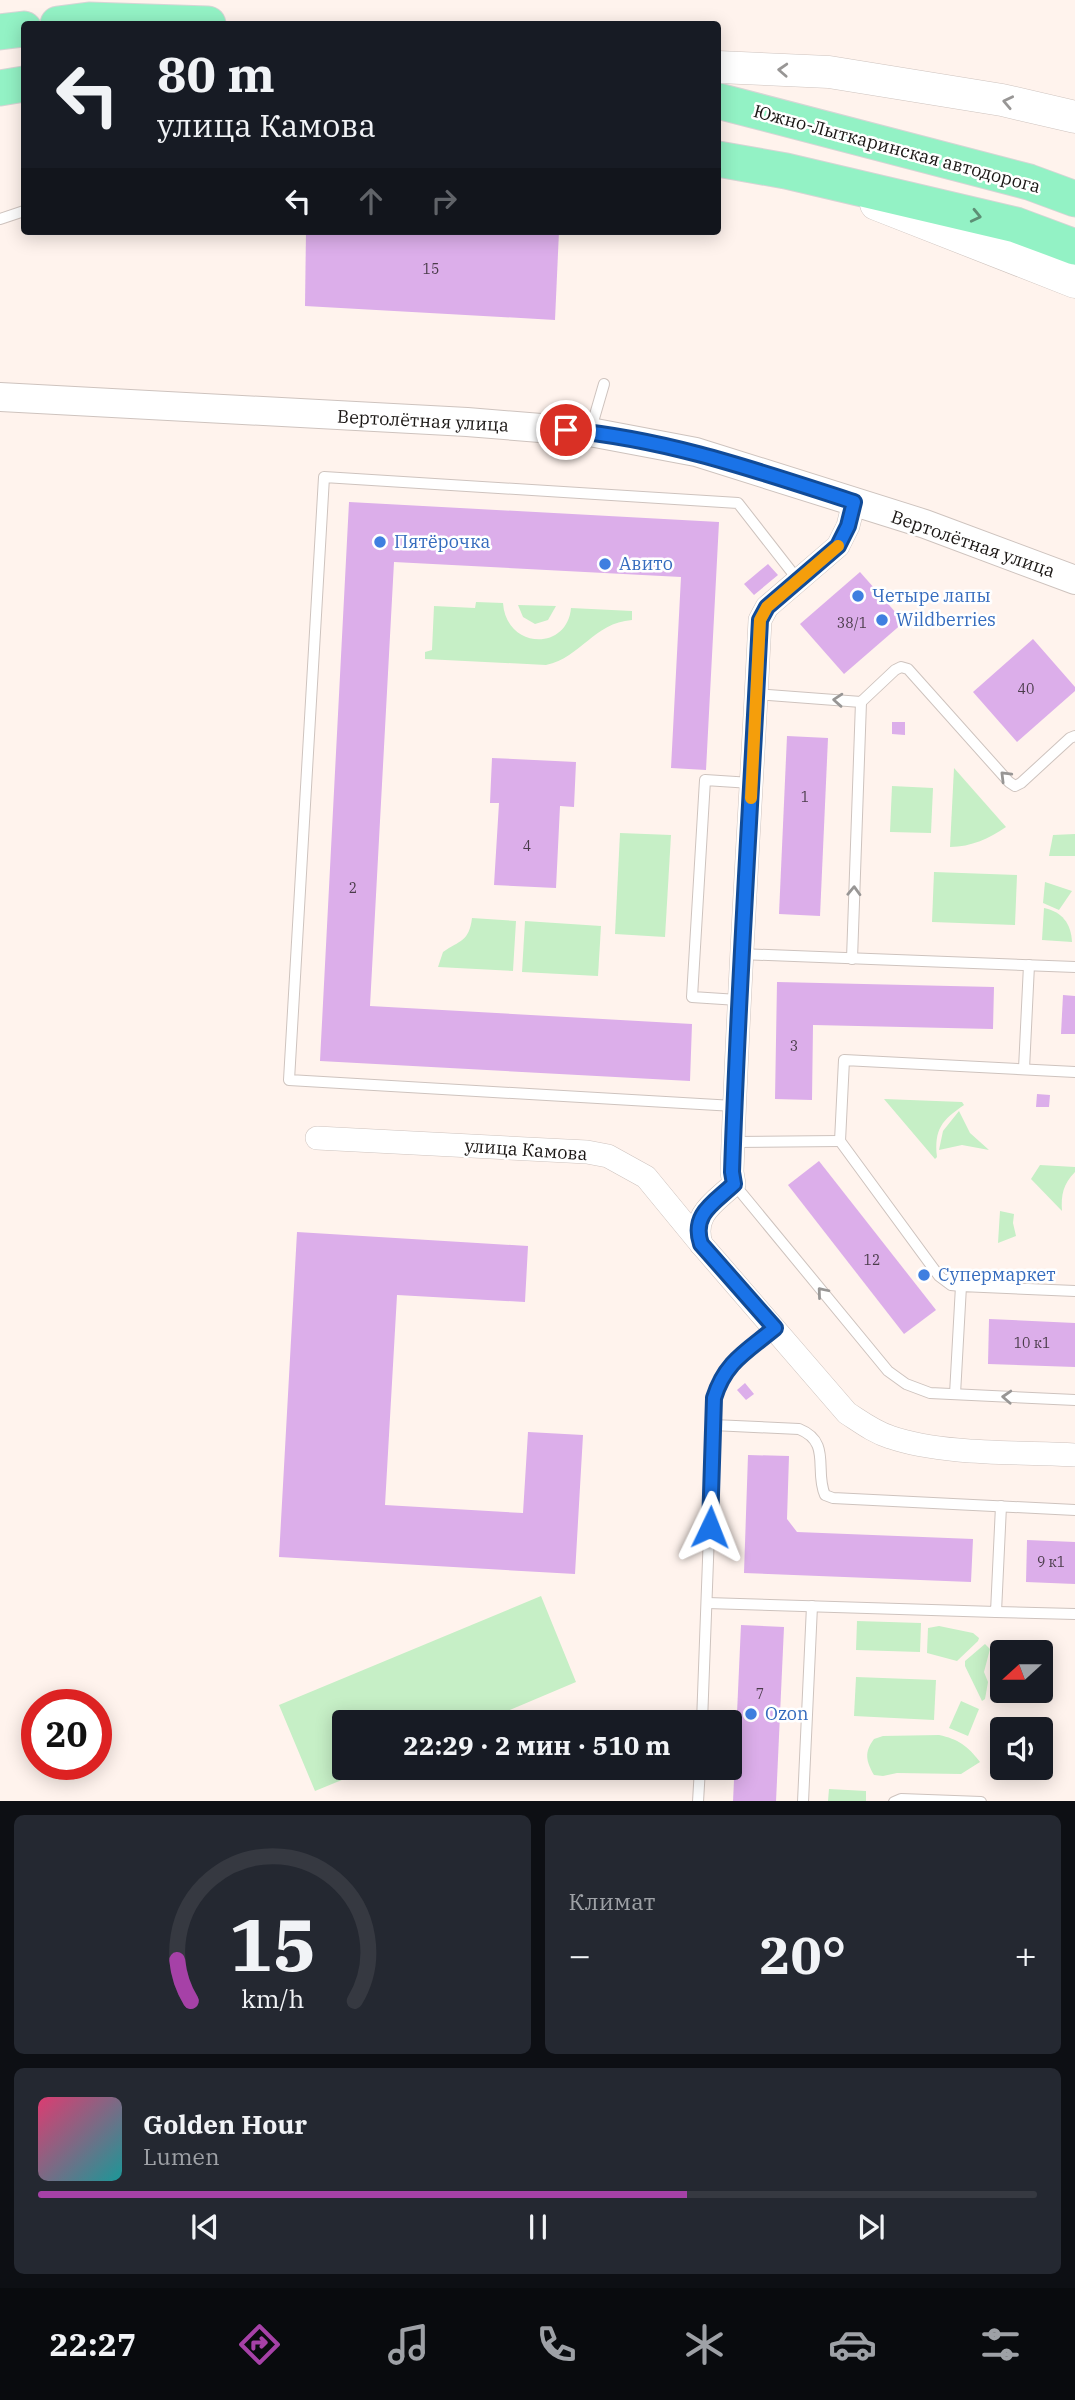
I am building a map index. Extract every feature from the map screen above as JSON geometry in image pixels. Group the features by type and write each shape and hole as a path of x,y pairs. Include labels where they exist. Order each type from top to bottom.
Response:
{"main road":[{"path":"81,21 119,21"},
{"path":"0,32 21,29"},
{"path":"721,67 829,72 1002,100 1075,117"},
{"path":"0,88 21,84"},
{"name":"Южно-Лыткаринская автодорога","path":"721,102 1029,182 1075,199"},
{"path":"721,160 786,171 1016,225 1075,247"},
{"path":"786,171 1075,282"}],"street":[{"name":"Вертолётная улица","path":"0,397 467,422 590,432 696,452 925,524 1075,580"},
{"path":"701,1244 697,1232 699,1218 734,1184 732,1172 740,954 745,906 760,620 767,607 838,546 848,526 854,502"},
{"name":"улица Камова","path":"317,1138 587,1152 608,1156 646,1177 848,1413 870,1428 890,1437 943,1448 1075,1455"}],"lane":[{"path":"0,219 21,212"},
{"path":"590,432 604,384"},
{"path":"734,1106 289,1080 324,477 738,503 798,580"},
{"path":"852,959 861,702 895,670 901,667 908,669 1015,786 1075,736"},
{"path":"756,694 861,702"},
{"path":"738,1000 692,997 705,780 751,783"},
{"path":"740,954 1075,967"},
{"path":"1024,1069 1029,965"},
{"path":"1075,1072 844,1060 839,1141 939,1276 951,1285 1075,1291"},
{"path":"733,1142 839,1141"},
{"path":"734,1184 888,1371 906,1384 930,1393 1075,1400"},
{"path":"955,1394 966,1287"},
{"path":"703,1710 714,1398 720,1380 729,1366 775,1328"},
{"path":"713,1425 799,1429 809,1433 817,1443 821,1456 821,1485 825,1495 833,1498 1075,1510"},
{"path":"996,1612 1001,1506"},
{"path":"707,1604 1075,1614"},
{"path":"803,1801 812,1606"},
{"path":"698,1801 699,1780"},
{"path":"894,1801 901,1798 981,1801"}],"green space":[{"path":"476,602 503,603 507,618 514,629 537,639 549,638 559,632 567,622 571,608 632,611 632,620 607,627 569,655 546,665 425,659 425,652 432,650 434,606 475,608"},
{"path":"518,605 556,606 548,620 535,624 523,617"},
{"path":"954,768 1006,827 980,841 950,847"},
{"path":"892,786 933,788 931,833 890,832"},
{"path":"620,833 671,835 665,937 615,934"},
{"path":"1075,834 1075,856 1049,856 1053,835"},
{"path":"934,872 1017,875 1015,925 932,922"},
{"path":"1045,882 1072,891 1059,910 1043,903"},
{"path":"1044,908 1056,912 1064,919 1070,929 1072,942 1042,940"},
{"path":"472,918 516,921 513,971 438,967 443,952 469,932"},
{"path":"525,921 601,926 598,976 522,972"},
{"path":"884,1099 962,1102 964,1105 941,1126 935,1159"},
{"path":"959,1111 970,1133 989,1150 962,1145 939,1150 943,1131"},
{"path":"1040,1165 1075,1167 1075,1172 1064,1190 1062,1211 1031,1179"},
{"path":"1000,1211 1014,1214 1016,1236 998,1243"},
{"path":"541,1596 576,1682 510,1710 332,1710 332,1780 342,1780 315,1791 279,1705"},
{"path":"857,1621 921,1623 920,1652 856,1650"},
{"path":"939,1626 973,1633 979,1638 978,1641 957,1661 927,1653 928,1628"},
{"path":"985,1644 990,1649 984,1672 988,1682 985,1699 982,1701 965,1666 965,1661"},
{"path":"856,1677 936,1680 934,1720 854,1716"},
{"path":"961,1701 979,1709 968,1736 949,1728"},
{"path":"939,1735 962,1744 980,1762 961,1774 874,1775 867,1757 874,1739 883,1736"},
{"path":"829,1789 866,1791 866,1801 828,1801"}],"building":[{"path":"306,235 559,235 555,320 305,306"},
{"path":"349,502 719,522 706,770 671,768 681,577 394,562 370,1006 692,1024 690,1081 320,1061"},
{"path":"768,564 778,575 754,595 744,584"},
{"path":"860,572 904,622 844,674 800,624"},
{"path":"1033,639 1075,687 1075,691 1017,742 973,692"},
{"path":"892,722 905,722 905,735 892,734"},
{"path":"787,736 828,738 820,916 779,914"},
{"path":"492,758 576,762 574,807 560,806 556,888 494,885 499,803 490,803"},
{"path":"777,982 994,987 993,1029 813,1025 812,1100 775,1099"},
{"path":"1063,995 1075,996 1075,1034 1061,1034"},
{"path":"1037,1094 1050,1095 1049,1107 1036,1107"},
{"path":"819,1161 936,1310 904,1334 788,1185"},
{"path":"297,1232 528,1246 525,1302 397,1295 385,1505 523,1513 528,1432 583,1435 575,1574 279,1557"},
{"path":"989,1319 1075,1323 1075,1367 988,1364"},
{"path":"745,1383 754,1394 746,1400 737,1390"},
{"path":"748,1455 789,1456 787,1519 797,1532 973,1539 971,1582 744,1573"},
{"path":"1027,1540 1075,1542 1075,1584 1026,1582"},
{"path":"741,1625 784,1627 776,1801 733,1801 734,1780 742,1780 742,1710 737,1710"}],"slow traffic":[{"path":"751,798 760,620 767,607 838,546"}],"place":[{"name":"Пятёрочка","path":"380,542"},
{"name":"Авито","path":"605,564"},
{"name":"Четыре лапы","path":"858,596"},
{"name":"Wildberries","path":"882,620"},
{"name":"Супермаркет","path":"924,1275"},
{"name":"Ozon","path":"751,1714"}],"route":[{"path":"566,430 696,452 854,502 848,526 838,546 767,607 760,620 745,906 740,954 732,1172 734,1184 699,1218 697,1232 701,1244 775,1328 729,1366 720,1380 714,1398 710,1527"}]}
